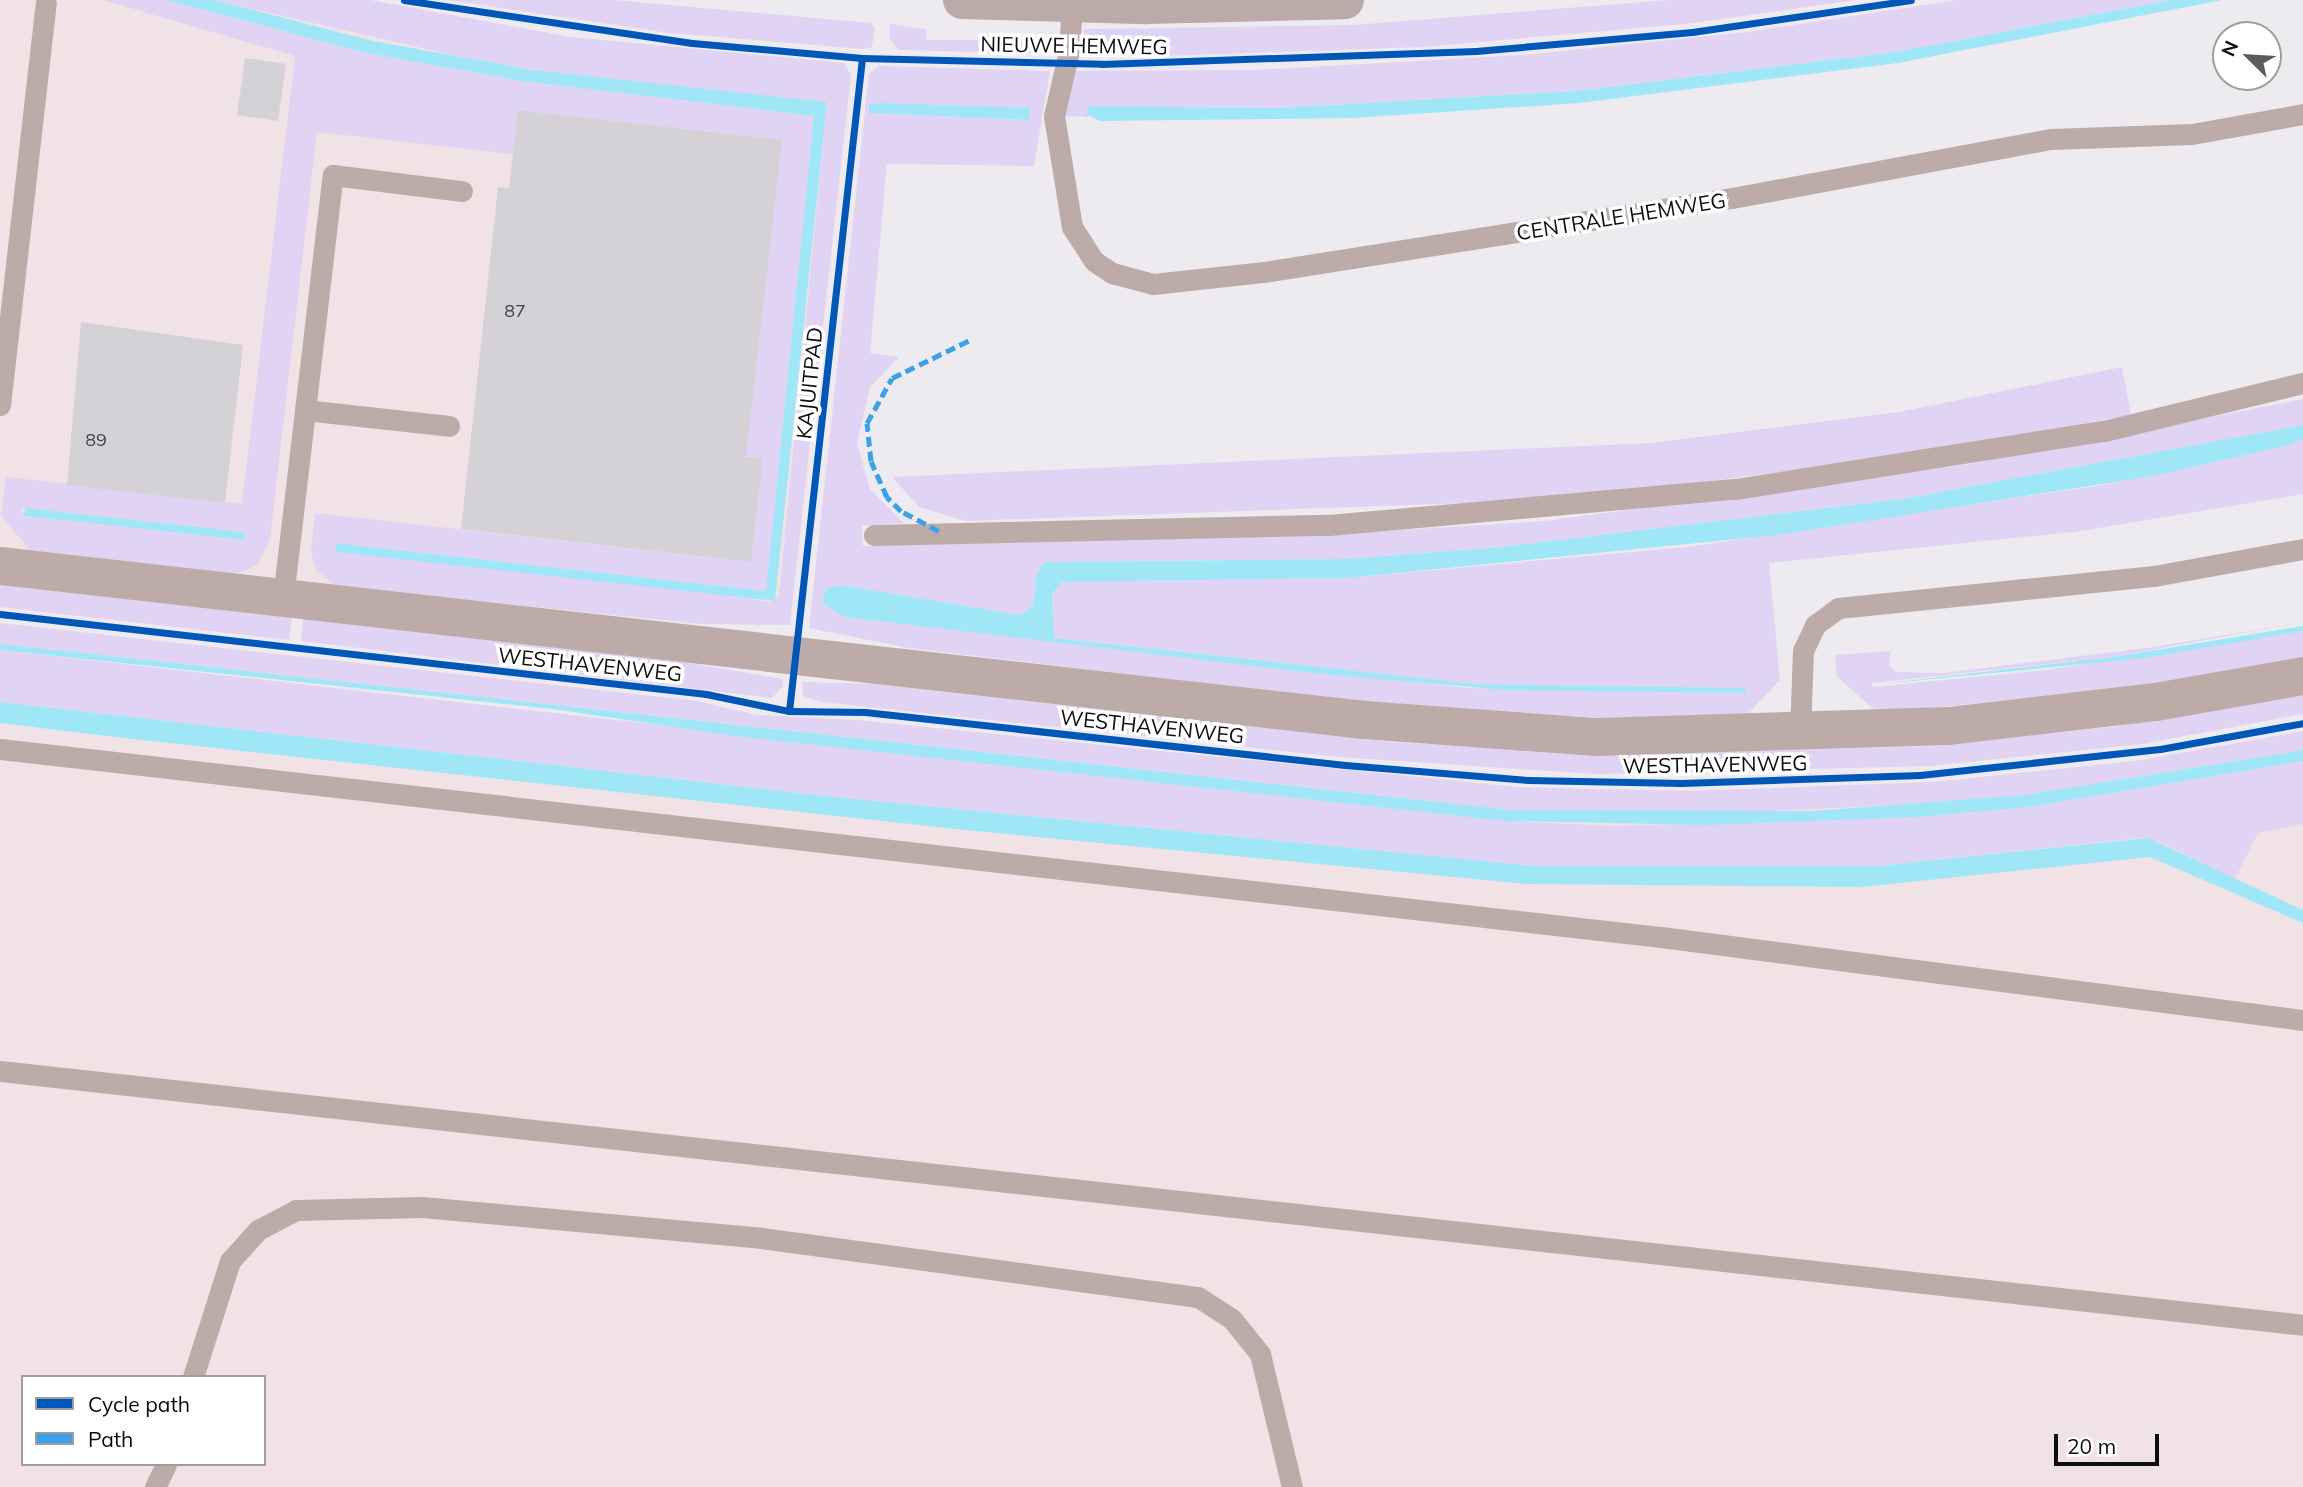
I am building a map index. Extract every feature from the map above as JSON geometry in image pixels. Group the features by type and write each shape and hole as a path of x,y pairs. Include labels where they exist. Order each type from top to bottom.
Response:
{"main road":[{"name":"NIEUWE HEMWEG","path":"962,0 1072,4 1345,0"}],"street":[{"name":"WESTHAVENWEG","path":"0,566 1441,728 1597,737 1800,734 2058,715 2303,676"}],"lane":[{"path":"0,405 46,4"},
{"name":"CENTRALE HEMWEG","path":"1072,4 1069,51 1054,116 1067,208 1082,245 1112,273 1153,284 1264,272 1759,194 2051,139 2192,134 2303,114"},
{"path":"283,598 333,175 462,191"},
{"path":"874,535 1329,525 1736,489 2104,431 2303,383"},
{"path":"305,410 449,426"},
{"path":"1800,734 1803,651 1815,625 1838,608 2154,576 2303,550"},
{"path":"0,749 1661,937 2303,1020"},
{"path":"0,1071 2303,1325"},
{"path":"194,1375 230,1261 258,1230 296,1210 422,1207 761,1238 1198,1297 1232,1319 1260,1354 1292,1487"},
{"path":"155,1487 165,1466"}],"shaded area":[{"path":"0,0 370,0 571,37 844,63 851,75 790,625 637,618 0,547"},
{"path":"103,0 166,0 366,53 522,81 814,116 766,591 336,543 335,552 653,584 770,602 779,596 827,102 630,84 479,61 214,0 370,0 571,37 844,63 851,75 790,625 701,624 336,586 316,570 311,553 315,513 751,562 763,459 746,456 781,140 518,110 513,154 317,132 270,539 258,565 236,574 30,550 1,516 6,477 242,504 295,56","holes":["22,509 245,532 244,540 24,516"]},
{"path":"448,0 614,0 871,23 875,29 872,47 864,49 669,33"},
{"path":"1668,0 1857,0 1685,24 1422,47 1161,56 1094,56 1083,50 1084,29 1354,25"},
{"path":"1957,0 2171,0 1896,52 1576,91 1279,108 1089,106 1088,117 1064,116 1071,71 1255,70 1523,55 1748,32"},
{"path":"890,24 926,29 926,40 1056,40 1056,54 898,50 890,38"},
{"path":"879,66 1050,71 1034,166 887,164 870,353 899,357 870,387 857,444 870,489 904,523 862,526 863,546 1371,532 1545,521 1970,464 2303,399 2303,425 1902,499 1492,548 1343,559 1045,562 1037,574 1033,606 1020,615 841,585 826,589 822,602 844,617 1468,688 1746,693 1745,688 1476,684 1054,638 1052,592 1062,582 1347,578 1687,547 2103,485 2303,439 2303,494 2074,532 1769,563 1780,680 1744,718 1618,719 1402,707 909,648 809,628 869,74","holes":["1029,108 1029,120 869,113 984,109"]},
{"path":"2122,367 2131,415 1890,458 1664,487 1492,502 966,521 919,507 892,477 1650,443 1899,412"},
{"path":"0,585 292,618 289,640 0,607"},
{"path":"303,619 682,662 783,679 783,686 772,698 301,641"},
{"path":"2303,622 2113,657 1872,683 1873,687 2046,670 2303,631 2303,658 2129,688 1878,713 1837,677 1835,655 1891,651 1889,666 1896,672 1944,673 2154,647"},
{"path":"0,623 697,701 757,715 857,720 1517,787 1689,791 1933,782 2135,761 2303,731 2303,750 2025,795 1940,803 1707,814 1511,810 0,644"},
{"path":"0,650 1505,821 1614,826 1917,817 2028,807 2303,761 2303,824 2258,833 2234,880 2160,842 2139,838 1879,866 1534,866 825,796 0,702"},
{"path":"0,662 1305,806 2303,773 2303,1487 0,1487"},
{"path":"802,682 873,684 1393,742 1613,755 1933,746 2111,727 2303,695 2303,714 2143,744 1930,766 1596,774 1338,757 822,702 803,696"}],"water":[{"path":"166,0 214,0 373,41 533,70 827,102 775,601 335,552 336,543 766,591 814,116 522,81 366,53"},
{"path":"2171,0 2222,0 1898,63 1579,103 1354,118 1100,121 1086,114 1089,106 1279,108 1576,91 1896,52"},
{"path":"879,103 1030,108 1029,120 869,113 869,105"},
{"path":"2303,425 2303,439 2285,446 2153,476 1778,535 1347,578 1062,582 1052,593 1054,638 1476,684 1745,688 1746,693 1505,690 1312,673 844,617 822,602 826,589 841,585 1020,615 1033,606 1037,574 1045,562 1343,559 1492,548 1902,499"},
{"path":"25,508 245,532 244,540 24,516"},
{"path":"2303,626 2303,631 2145,658 1870,685 2113,657"},
{"path":"0,644 1511,810 1814,811 2025,795 2303,750 2303,761 2029,807 1917,817 1708,825 1505,821 734,736 553,709 0,650"},
{"path":"0,702 825,796 1534,866 1879,866 2148,838 2303,910 2303,923 2150,857 1861,887 1527,884 965,830 115,737 0,723"}],"building":[{"path":"245,58 286,64 278,121 237,115"},
{"path":"518,110 782,140 746,457 763,458 751,562 461,529 498,187 509,188"},
{"path":"81,322 243,345 225,503 67,485"}],"marked path":[{"path":"939,531 901,511 887,497 871,461 867,423 892,378 972,339"}],"cycle path":[{"path":"404,0 692,43 862,58 1102,64 1476,51 1692,32 1911,0"},
{"name":"KAJUITPAD","path":"789,711 862,58"},
{"path":"0,614 706,694 789,711 865,712 1345,765 1528,780 1681,783 1920,775 2160,749 2303,723"}]}
